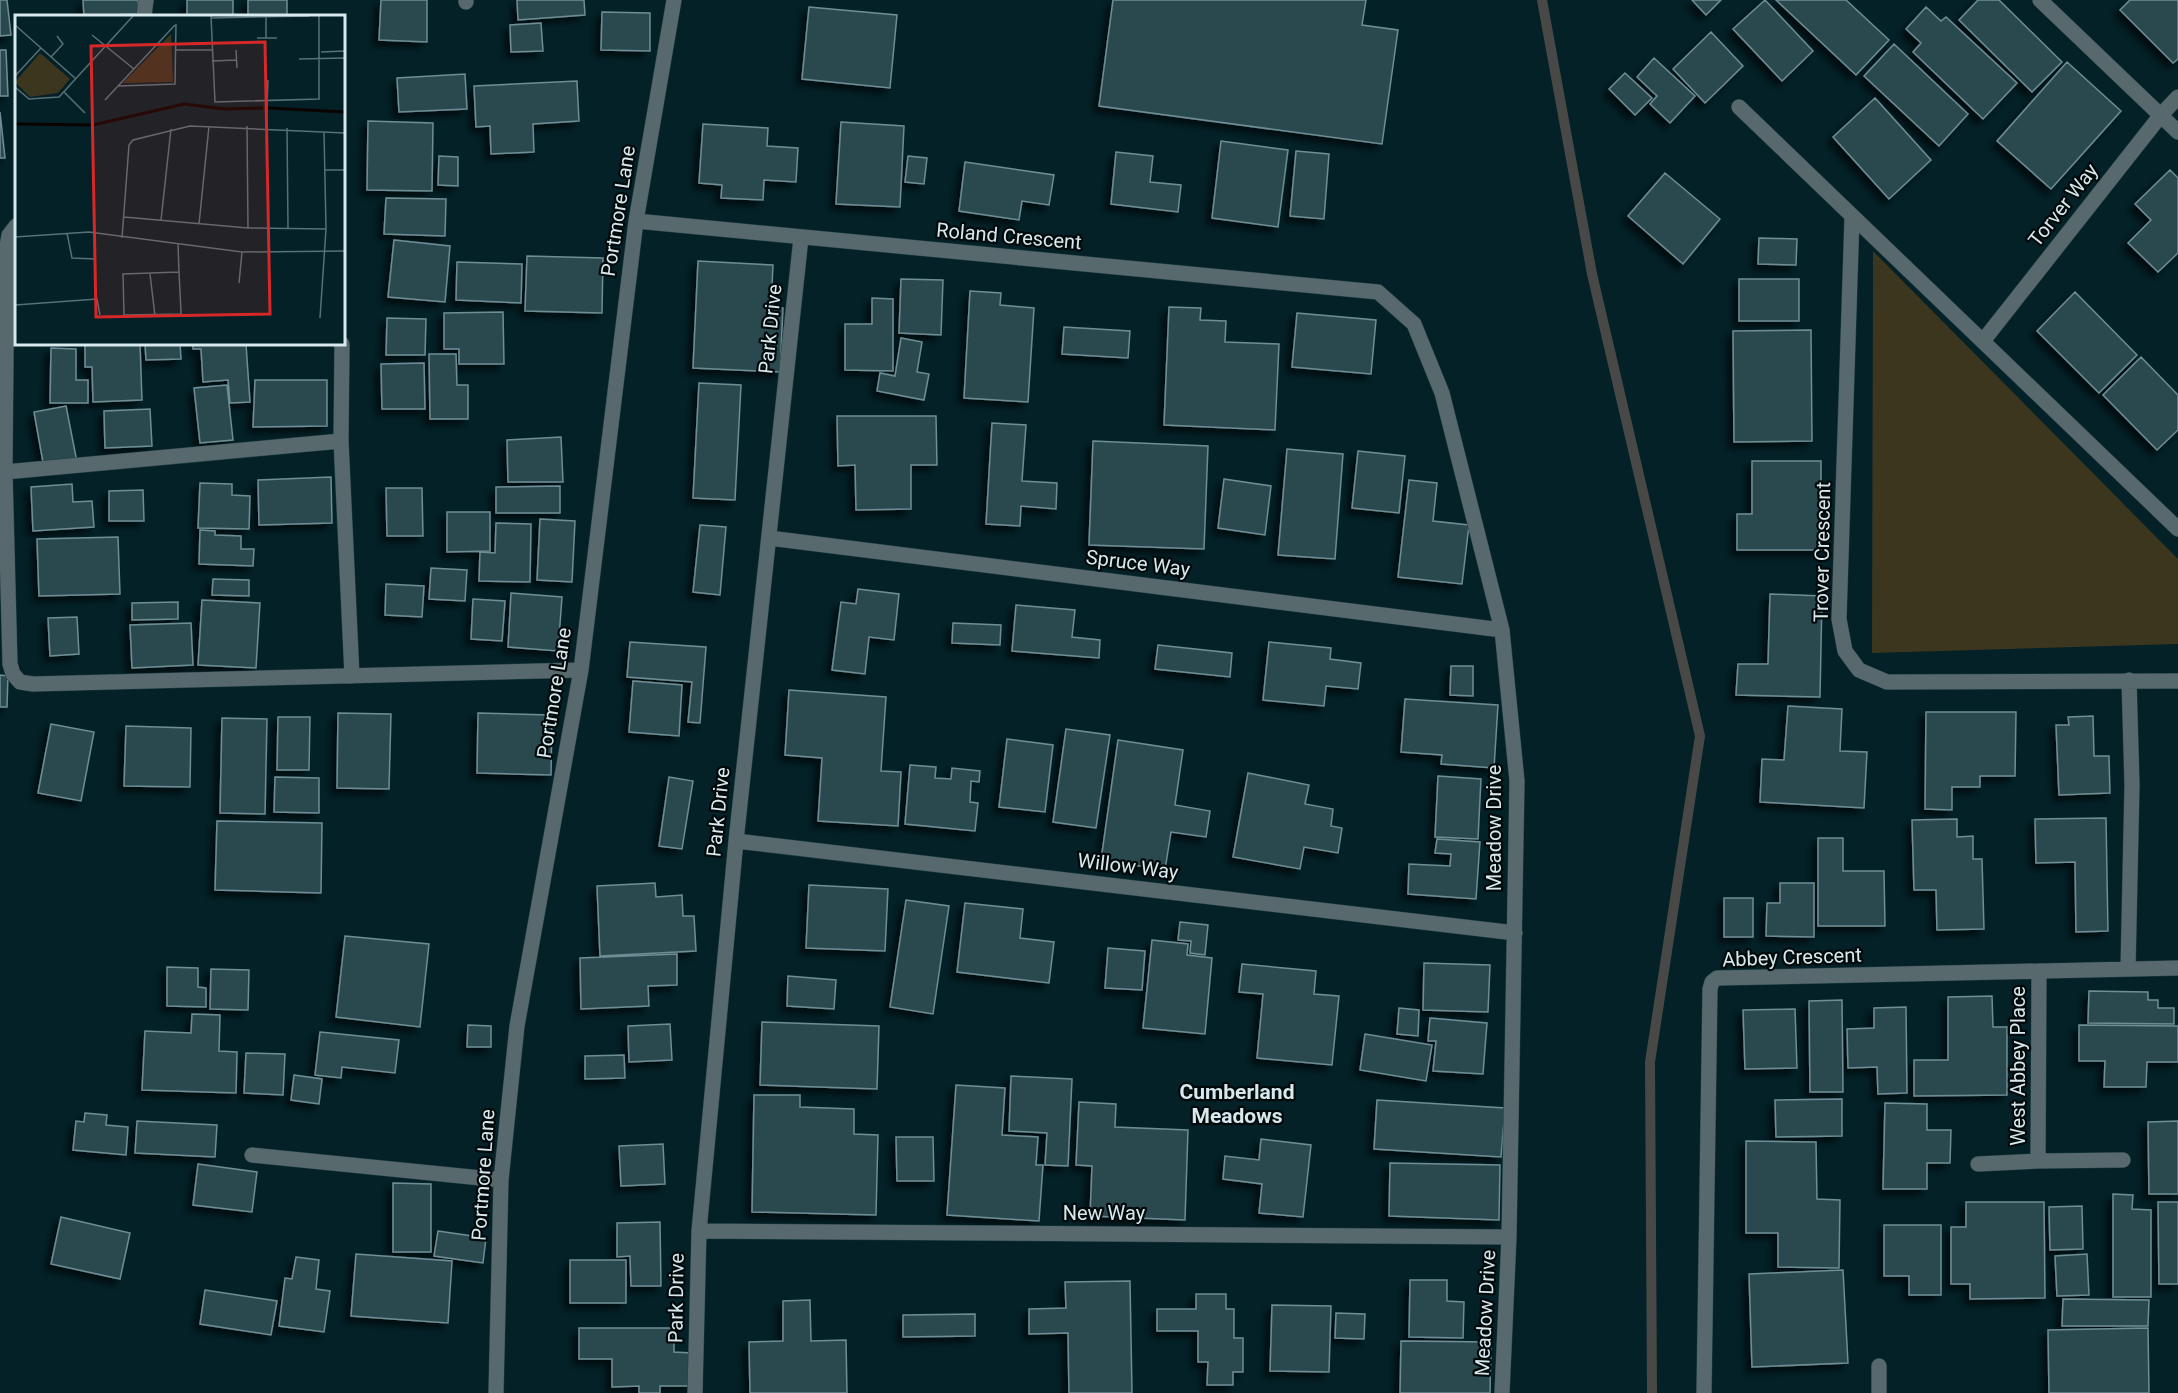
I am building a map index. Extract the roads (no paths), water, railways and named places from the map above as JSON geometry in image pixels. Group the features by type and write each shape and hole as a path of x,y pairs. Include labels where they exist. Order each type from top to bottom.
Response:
{"street":[{"path":"144,15 146,0"},
{"name":"Portmore Lane","path":"496,1393 501,1180 517,1026 581,670 636,221 674,0"},
{"path":"2040,0 2178,132"},
{"name":"Torver Way","path":"1983,340 2161,115 2178,97"},
{"path":"1739,107 2178,529"},
{"name":"Trover Crescent","path":"1852,217 1839,619 1845,651 1859,670 1887,681 1926,683 2178,681"},
{"name":"Roland Crescent","path":"636,221 1378,292"},
{"path":"15,227 9,235 7,246 5,472 10,664 13,674 20,682 33,684 581,670"},
{"name":"Park Drive","path":"695,1393 699,1231 736,841 801,238"},
{"name":"Meadow Drive","path":"1378,292 1414,324 1442,393 1502,630 1517,782 1509,1237 1502,1393"},
{"path":"342,345 341,441 352,676"},
{"path":"5,472 341,441"},
{"name":"Spruce Way","path":"769,538 1502,630"},
{"path":"2128,969 2132,785 2129,680"},
{"name":"Willow Way","path":"736,841 1515,933"},
{"name":"Abbey Crescent","path":"1704,1393 1710,989 1712,982 1718,978 2178,968"},
{"name":"West Abbey Place","path":"2038,1161 2039,971"},
{"path":"252,1155 501,1180"},
{"name":"West Abbey Place","path":"1978,1164 2123,1160"},
{"name":"New Way","path":"699,1231 1509,1237"},
{"path":"1879,1366 1879,1393"}],"waterway":[{"path":"1542,0 1592,274 1700,736 1650,1062 1652,1393"}],"district":[{"name":"Cumberland Meadows","path":"1237,1104"}]}
